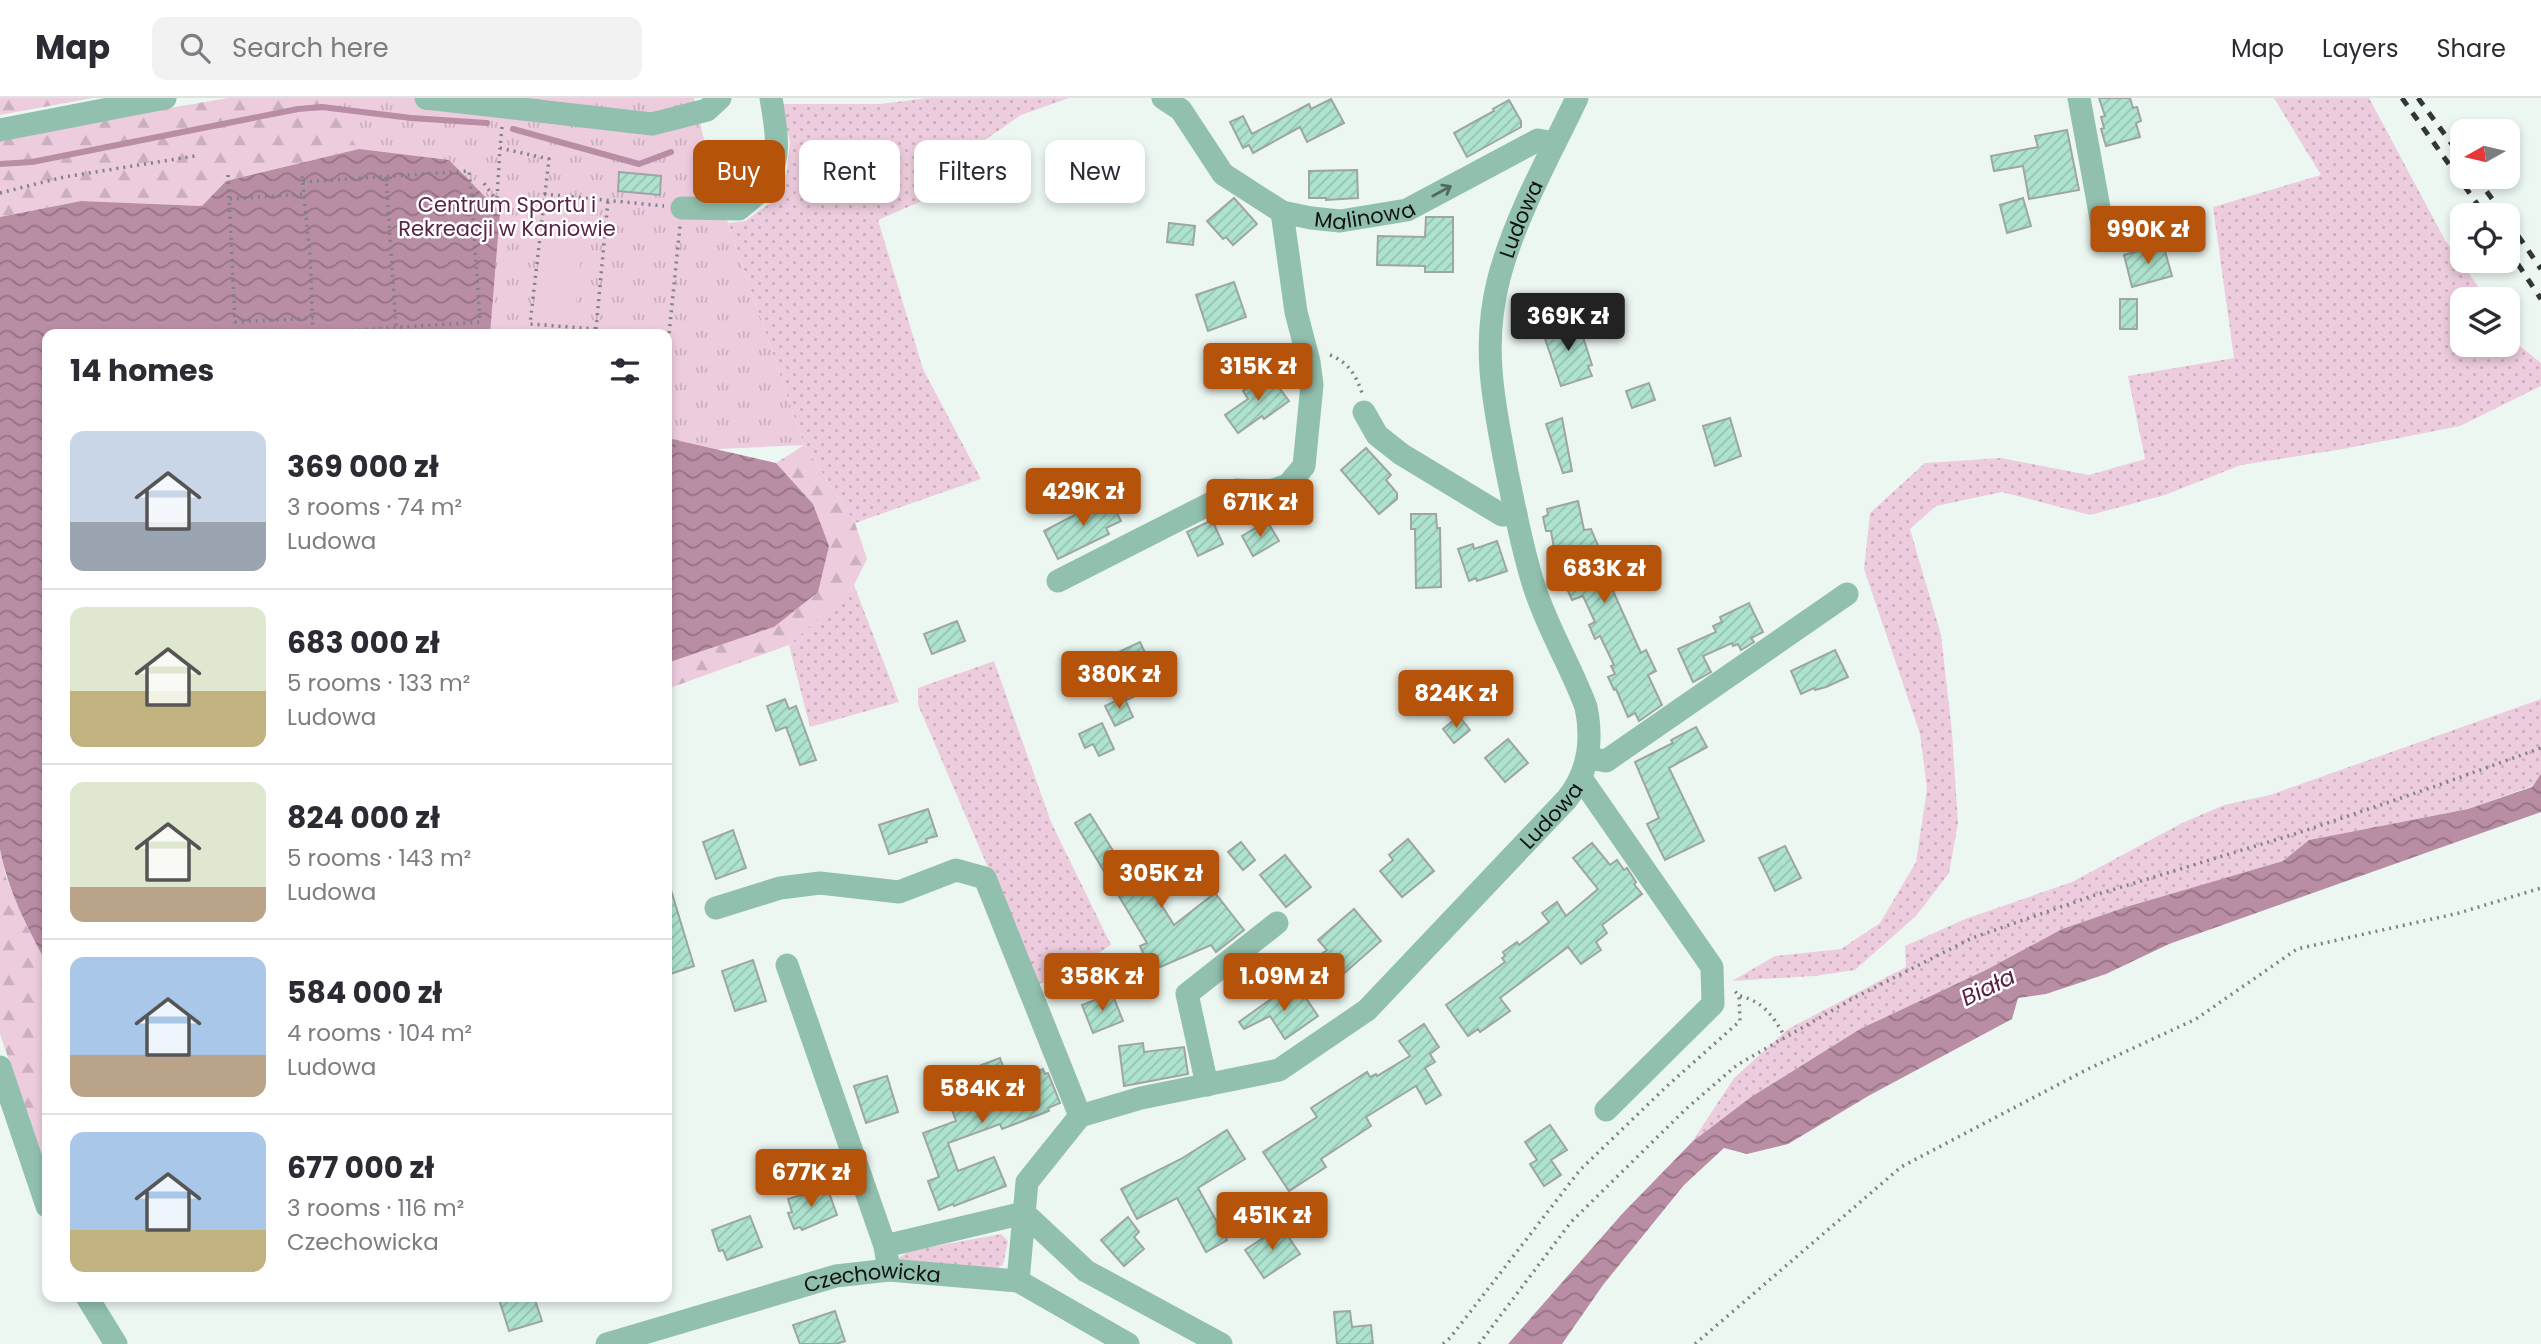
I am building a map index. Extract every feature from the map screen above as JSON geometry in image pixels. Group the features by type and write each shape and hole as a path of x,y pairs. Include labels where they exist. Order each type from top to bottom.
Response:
{"street":[{"path":"0,130 165,98"},
{"path":"426,98 652,124 707,110 720,98"},
{"path":"682,208 739,209 764,186 773,166 779,140 771,98"},
{"name":"Malinowa","path":"1163,98 1181,110 1223,174 1282,212 1340,220 1407,211 1538,140 1555,143"},
{"name":"Ludowa","path":"1080,1116 1141,1098 1279,1070 1367,1010 1567,799 1584,768 1590,737 1586,707 1534,586 1516,514 1492,391 1489,333 1495,295 1506,255 1577,98"},
{"path":"2079,98 2104,235"},
{"path":"1058,581 1237,490 1267,492 1288,485 1304,466 1312,385 1296,312 1282,212"},
{"path":"1364,412 1377,435 1401,454 1502,514 1516,514"},
{"path":"1606,1110 1713,1004 1712,967 1584,768 1606,761 1847,594"},
{"path":"716,908 780,888 820,883 899,892 956,870 985,878 1080,1116 1027,1182 1018,1281"},
{"path":"1207,1085 1187,993 1277,923"},
{"path":"787,965 884,1246 888,1270"},
{"path":"0,1067 42,1191"},
{"path":"884,1246 1024,1213"},
{"path":"1024,1213 1086,1271 1221,1344"},
{"name":"Czechowicka","path":"607,1344 836,1276 888,1270 1018,1281 1128,1344"},
{"path":"90,1302 116,1344"}],"path":[{"path":"497,201 504,107"},
{"path":"500,148 549,159 530,324 596,329 608,200"},
{"path":"0,193 65,177 195,156"},
{"path":"303,182 470,171 480,322 368,329"},
{"path":"228,175 235,322 313,318"},
{"path":"302,176 310,256 313,329"},
{"path":"386,177 396,327"},
{"path":"483,182 497,201"},
{"path":"230,199 304,194"},
{"path":"544,194 682,208 670,329"},
{"path":"472,202 497,201"},
{"path":"1306,350 1337,358 1351,369 1363,396 1364,412"},
{"path":"672,450 677,440"},
{"path":"1479,1344 1571,1222 1687,1108 1737,1065 1854,998 1972,938 2092,896 2298,833 2541,748"},
{"path":"1695,1344 1901,1167 2085,1070 2196,1019 2297,949 2459,913 2541,888"},
{"path":"1712,967 1739,996 1754,1000 1769,1011 1785,1037"},
{"path":"1443,1344 1580,1170 1666,1087 1740,1021 1739,996"}],"green space":[{"path":"0,98 93,98 0,115"},
{"path":"228,98 327,98 359,149 226,181 202,206 81,201 0,217 0,137"},
{"name":"Centrum Sportu i Rekreacji w Kaniowie","path":"327,98 694,98 704,140 693,140 693,203 721,203 804,445 719,449 672,525 672,329 222,329 226,181 358,149"},
{"path":"928,98 1069,98 1021,115 985,140 914,140 914,203 917,203 878,220 923,369 981,479 855,523 804,445 728,223 745,221 771,203 785,203 785,176 790,142 781,104 880,104"},
{"path":"2274,98 2369,98 2450,247 2450,273 2468,273 2478,287 2450,287 2450,357 2520,357 2520,346 2541,363 2541,386 2460,426 2343,449 2241,465 2165,495 2090,515 2002,492 1936,506 1910,529 1941,635 1952,732 1958,823 1949,873 1916,916 1855,970 1814,976 1732,981 1775,956 1841,949 1880,923 1916,862 1927,789 1920,734 1864,569 1870,513 1925,463 2001,458 2089,475 2145,459 2128,376 2234,358 2213,207 2321,175"},
{"path":"545,199 586,203 574,324 533,320"},
{"path":"804,445 855,523 867,559 854,585 789,645 672,687 672,661 774,627 813,504 776,463"},
{"path":"854,585 899,702 810,727 789,645"},
{"path":"994,661 1051,822 1111,945 1057,980 1038,984 918,705 918,688"},
{"path":"2541,699 2541,774 2532,786 2468,809 2309,840 2283,861 2126,907 2062,929 1986,970 1860,1029 1751,1097 1692,1142 1734,1078 1788,1029 1906,967 1905,946 1965,919 2072,882 2182,823 2224,805 2270,795"},
{"path":"0,849 6,877 25,923 42,955 42,1156 0,1034"},
{"path":"1001,1234 1008,1241 1003,1265 990,1272 892,1262 909,1251"}],"water":[{"path":"359,149 449,160 500,212 490,329 42,329 42,954 13,894 0,849 0,217 81,201 202,206 226,181"},
{"path":"672,439 776,463 813,504 829,546 818,592 774,627 672,661"},
{"name":"Biała","path":"2541,774 2541,812 2169,944 2106,974 2046,994 2018,998 2012,1019 1870,1095 1788,1144 1747,1154 1724,1148 1684,1185 1603,1285 1562,1344 1508,1344 1622,1214 1692,1142 1751,1097 1860,1029 1986,970 2062,929 2126,907 2283,861 2309,840 2468,809 2532,787"}],"building":[{"path":"2099,98 2130,98 2133,108 2137,107 2141,121 2136,123 2140,137 2106,146 2101,129 2104,128 2101,117 2105,116"},
{"path":"1331,99 1344,123 1307,142 1300,127 1253,153 1249,145 1243,148 1230,122 1243,116 1252,134 1309,104 1311,109"},
{"path":"1509,100 1521,121 1521,127 1467,157 1454,133"},
{"path":"2067,130 2079,190 2029,199 2023,166 1994,171 1991,156 2038,147 2035,136"},
{"path":"1357,170 1358,198 1309,198 1309,171"},
{"path":"619,172 661,176 660,195 618,191"},
{"path":"1234,198 1257,224 1233,245 1226,237 1223,239 1207,221"},
{"path":"2023,198 2031,226 2007,233 2000,205"},
{"path":"1426,217 1453,217 1453,272 1425,272 1425,266 1377,265 1378,236 1425,237"},
{"path":"1169,223 1195,226 1193,245 1167,242"},
{"path":"2163,244 2172,276 2132,287 2124,255"},
{"path":"1234,282 1246,317 1208,331 1196,295"},
{"path":"2120,299 2137,299 2137,329 2120,329"},
{"path":"1572,320 1578,335 1582,334 1592,365 1588,366 1592,376 1561,386 1542,330"},
{"path":"1268,373 1289,401 1238,433 1225,415 1248,399 1243,391"},
{"path":"1649,383 1655,400 1632,408 1626,391"},
{"path":"1562,418 1572,471 1563,473 1546,424"},
{"path":"1730,418 1741,456 1715,466 1703,426"},
{"path":"1366,448 1391,475 1386,480 1397,493 1397,499 1379,514 1341,470"},
{"path":"1109,497 1121,521 1106,528 1109,534 1058,559 1044,531"},
{"path":"1578,501 1584,530 1591,529 1610,574 1642,559 1649,575 1613,591 1641,653 1646,650 1656,671 1648,675 1662,705 1639,721 1635,713 1628,717 1616,689 1614,690 1608,677 1615,674 1611,666 1614,665 1600,636 1595,639 1589,625 1595,622 1583,596 1572,600 1557,566 1551,531 1546,531 1543,517 1548,515 1547,509"},
{"path":"1411,514 1436,514 1437,528 1440,528 1441,587 1416,588 1415,529 1411,529"},
{"path":"1212,520 1223,544 1198,556 1187,532"},
{"path":"1267,521 1279,541 1253,556 1242,536"},
{"path":"1497,541 1507,571 1469,581 1458,549 1473,544 1474,549"},
{"path":"1749,603 1763,632 1751,638 1754,642 1741,650 1738,644 1733,646 1732,643 1703,656 1711,672 1693,682 1678,649 1716,632 1713,626 1722,622 1720,617"},
{"path":"957,621 965,641 932,654 924,634"},
{"path":"1140,642 1160,684 1127,700 1119,682 1122,680 1110,656"},
{"path":"1835,650 1848,677 1801,694 1791,671"},
{"path":"1124,697 1133,717 1115,726 1105,706"},
{"path":"785,699 789,709 796,706 816,760 800,765 786,727 776,731 767,706"},
{"path":"1459,716 1470,730 1454,743 1443,729"},
{"path":"1102,723 1114,749 1099,756 1093,744 1085,748 1079,734"},
{"path":"1696,727 1707,747 1669,768 1704,841 1665,860 1647,824 1659,818 1635,762 1673,743 1671,740"},
{"path":"1508,739 1528,763 1505,782 1485,758"},
{"path":"928,809 937,836 926,839 927,842 889,854 879,825"},
{"path":"1090,814 1132,881 1143,875 1174,925 1215,893 1244,930 1216,952 1211,945 1151,971 1140,946 1147,943 1075,823"},
{"path":"733,830 746,868 716,879 703,842"},
{"path":"1408,839 1434,871 1402,897 1380,871 1393,860 1389,855"},
{"path":"1241,842 1255,860 1243,870 1228,852"},
{"path":"1592,843 1610,865 1617,860 1624,870 1627,868 1642,894 1602,925 1607,933 1596,942 1601,950 1581,964 1568,947 1500,998 1510,1011 1480,1032 1478,1029 1468,1036 1446,1005 1505,962 1502,958 1505,956 1503,952 1517,942 1519,945 1549,922 1542,913 1557,902 1566,916 1598,889 1573,858"},
{"path":"1785,846 1801,878 1775,891 1759,858"},
{"path":"1285,855 1311,887 1286,907 1260,875"},
{"path":"672,893 694,966 672,973"},
{"path":"1354,909 1381,941 1342,975 1323,953 1327,950 1318,940"},
{"path":"753,960 766,1001 735,1011 722,971"},
{"path":"1298,986 1318,1016 1285,1039 1270,1016 1244,1029 1239,1022 1282,991 1285,995"},
{"path":"1112,993 1123,1021 1093,1033 1082,1005"},
{"path":"1424,1024 1439,1047 1430,1054 1435,1062 1425,1068 1441,1095 1426,1104 1416,1086 1366,1117 1371,1126 1321,1159 1326,1167 1289,1191 1263,1152 1317,1117 1311,1108 1367,1072 1370,1077 1376,1074 1377,1076 1410,1056 1399,1041"},
{"path":"1143,1043 1144,1052 1184,1047 1188,1074 1124,1086 1119,1046"},
{"path":"1000,1058 1009,1082 1043,1069 1045,1074 1048,1073 1060,1103 1048,1108 1049,1111 1002,1129 1000,1124 948,1143 958,1171 994,1157 1006,1186 939,1210 928,1181 939,1177 923,1133 956,1121 941,1080"},
{"path":"887,1076 898,1112 866,1123 854,1086"},
{"path":"1550,1125 1567,1150 1551,1160 1561,1175 1544,1186 1530,1164 1537,1160 1525,1142"},
{"path":"1227,1130 1245,1159 1198,1188 1227,1240 1206,1252 1177,1198 1137,1219 1121,1189 1181,1159"},
{"path":"827,1187 837,1215 802,1230 800,1227 794,1229 788,1213 792,1212 788,1199"},
{"path":"750,1216 762,1247 727,1260 723,1250 719,1251 712,1230"},
{"path":"1128,1217 1139,1232 1134,1237 1144,1249 1124,1266 1101,1240"},
{"path":"1281,1226 1300,1254 1264,1278 1245,1250"},
{"path":"500,1302 536,1302 542,1321 509,1331"},
{"path":"835,1311 845,1341 836,1344 800,1344 793,1325"},
{"path":"1350,1311 1352,1327 1371,1325 1373,1344 1337,1344 1334,1312"}],"waterway":[{"path":"0,164 32,162 298,109 322,107 411,118 487,123"},
{"path":"513,129 639,164 671,152"}],"railway":[{"path":"2402,98 2476,203"},
{"path":"2418,98 2450,142"},
{"path":"2485,189 2495,203"},
{"path":"2520,238 2541,269"},
{"path":"2520,267 2541,299"}]}
